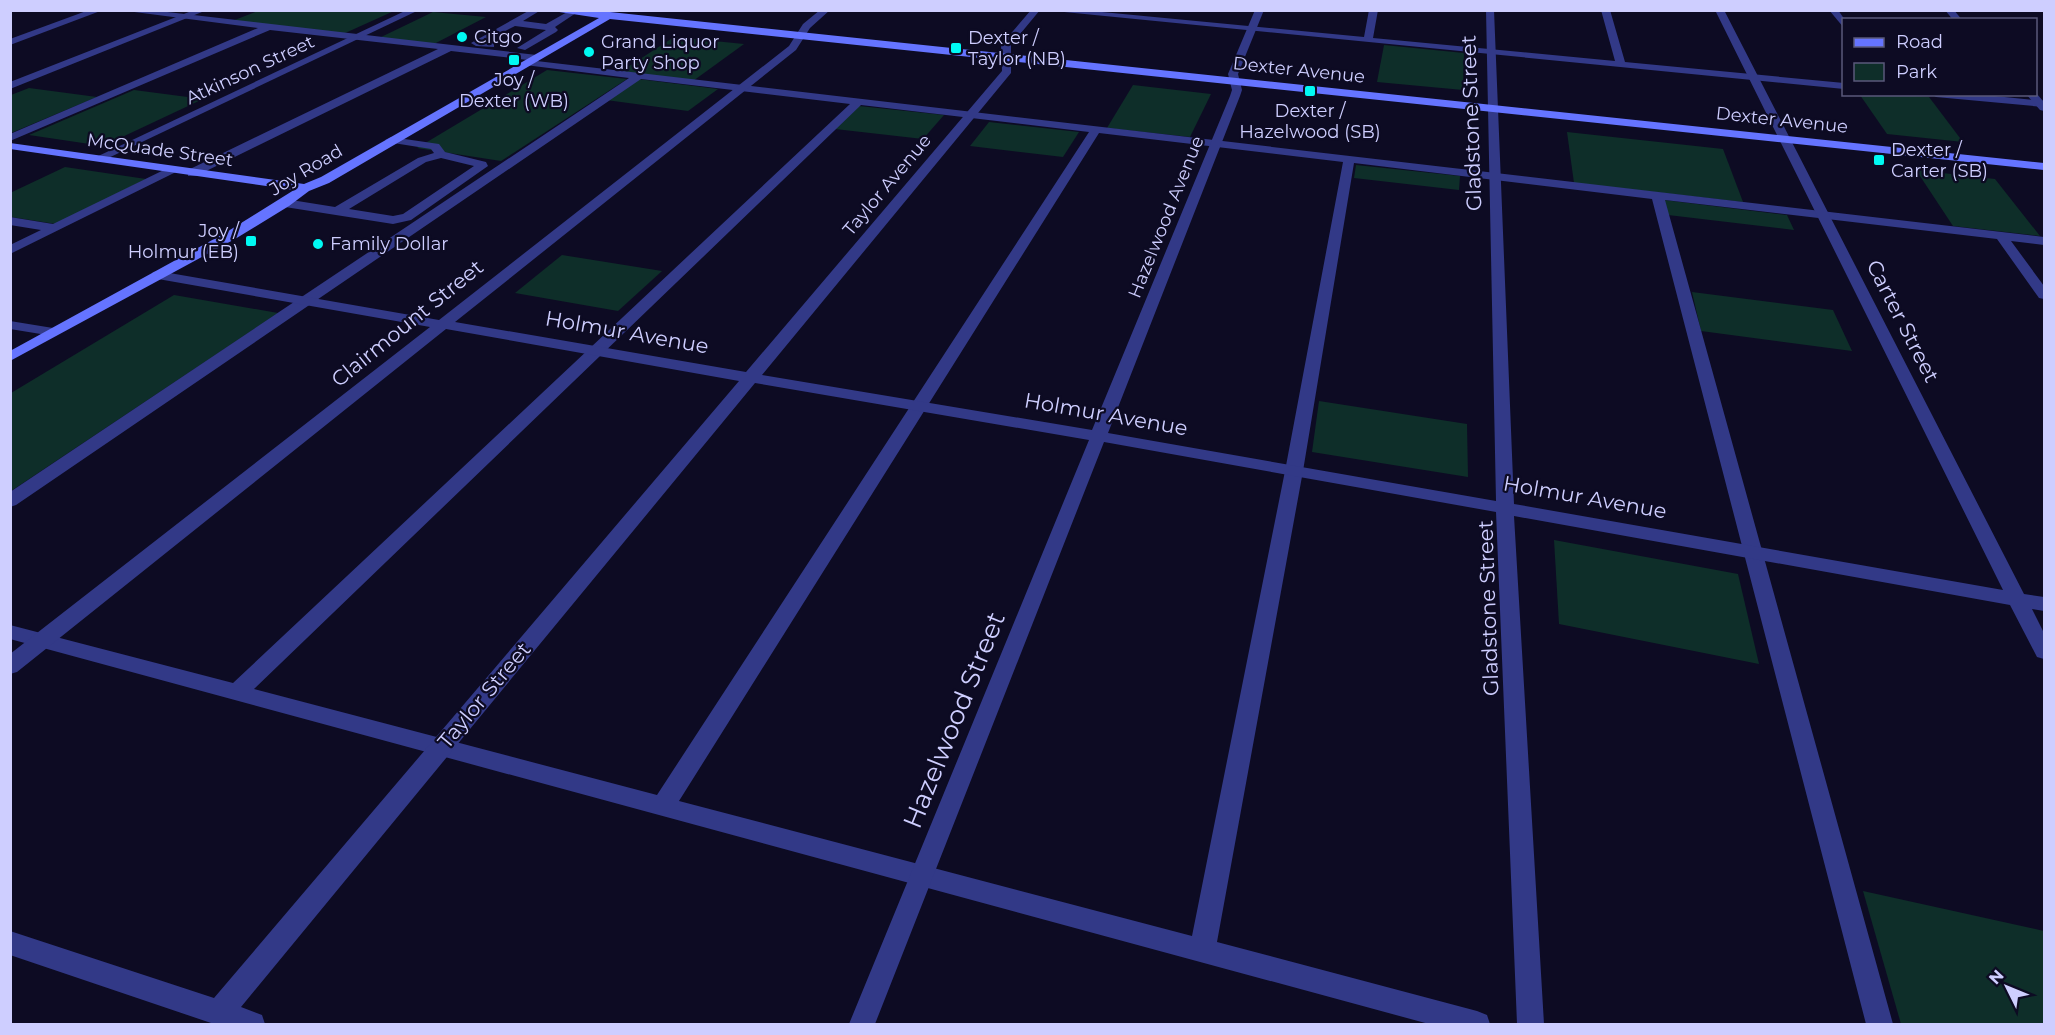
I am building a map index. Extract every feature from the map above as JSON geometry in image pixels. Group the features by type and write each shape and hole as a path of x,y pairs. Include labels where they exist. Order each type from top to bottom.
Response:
{"street":[{"path":"10,42 99,10"},
{"path":"123,10 538,58 639,76 2044,241"},
{"path":"10,86 203,10"},
{"name":"Atkinson Street","path":"98,159 415,10"},
{"path":"537,10 476,43 502,44 522,48 538,58"},
{"name":"Dexter Avenue","path":"550,10 2044,167"},
{"name":"Joy Road","path":"10,357 285,203 305,188 325,180 619,10"},
{"name":"Clairmount Street","path":"10,666 793,48 806,26 826,10"},
{"name":"Taylor Avenue","path":"750,378 1007,71 1006,45 1036,10"},
{"path":"1048,10 1140,15 1252,30 1842,86"},
{"name":"Hazelwood Avenue","path":"1099,436 1235,96 1233,74 1260,10"},
{"path":"1368,41 1374,10"},
{"name":"Gladstone Street","path":"1490,10 1507,507 1530,1024"},
{"path":"1605,10 1621,65"},
{"name":"Carter Street","path":"1719,10 2044,652"},
{"path":"1833,10 1842,22"},
{"path":"522,48 572,13"},
{"path":"514,23 579,34"},
{"path":"525,32 537,26"},
{"path":"10,138 268,27"},
{"path":"192,173 449,48"},
{"path":"10,501 639,76"},
{"path":"1954,96 2043,106"},
{"path":"237,692 858,102"},
{"path":"662,807 1095,130"},
{"path":"391,140 435,146 441,155"},
{"name":"McQuade Street","path":"10,146 305,188"},
{"path":"285,203 393,220 407,217 482,166 479,162 441,155 422,160 338,211"},
{"path":"1202,951 1294,471 1349,159"},
{"path":"10,250 172,170"},
{"path":"1657,195 1880,1024"},
{"path":"10,221 54,228"},
{"path":"2001,236 2044,295"},
{"name":"Holmur Avenue","path":"158,275 1507,507 2044,604"},
{"path":"10,325 53,332"},
{"name":"Taylor Street","path":"219,1013 750,378"},
{"name":"Hazelwood Street","path":"862,1024 1099,436"},
{"path":"10,632 1477,1024"},
{"path":"10,943 252,1024"}],"green space":[{"path":"258,11 394,11 343,34 232,21"},
{"path":"433,12 486,17 434,44 379,38"},
{"path":"674,37 744,44 693,81 620,72"},
{"path":"1384,45 1464,53 1463,90 1377,82"},
{"path":"547,70 627,79 501,161 417,148"},
{"path":"638,79 718,89 688,111 606,100"},
{"path":"1133,85 1211,94 1190,137 1107,128"},
{"path":"29,88 97,97 11,133 11,95"},
{"path":"134,90 203,99 103,146 29,135"},
{"path":"1861,96 1929,97 1963,142 1887,134"},
{"path":"859,106 944,115 923,139 835,129"},
{"path":"989,122 1079,132 1063,157 970,146"},
{"path":"1567,132 1723,149 1743,202 1574,183"},
{"path":"1356,165 1460,176 1459,190 1354,178"},
{"path":"65,167 146,179 56,224 11,217 10,193"},
{"path":"1916,170 1995,179 2040,236 1953,226"},
{"path":"1664,200 1787,215 1794,230 1668,215"},
{"path":"562,255 662,271 618,311 515,293"},
{"path":"1692,292 1833,310 1852,351 1701,331"},
{"path":"174,295 278,313 11,491 11,393"},
{"path":"1319,401 1467,424 1468,477 1312,452"},
{"path":"1554,540 1738,574 1759,664 1559,624"},
{"path":"1863,891 2044,931 2044,1024 1901,1024"}],"place":[{"name":"Citgo","path":"462,37"},
{"name":"Dexter / Taylor (NB)","path":"956,48"},
{"name":"Grand Liquor Party Shop","path":"589,52"},
{"name":"Joy / Dexter (WB)","path":"514,60"},
{"name":"Dexter / Hazelwood (SB)","path":"1310,91"},
{"name":"Dexter / Carter (SB)","path":"1879,160"},
{"name":"Joy / Holmur (EB)","path":"251,241"},
{"name":"Family Dollar","path":"318,244"}]}
